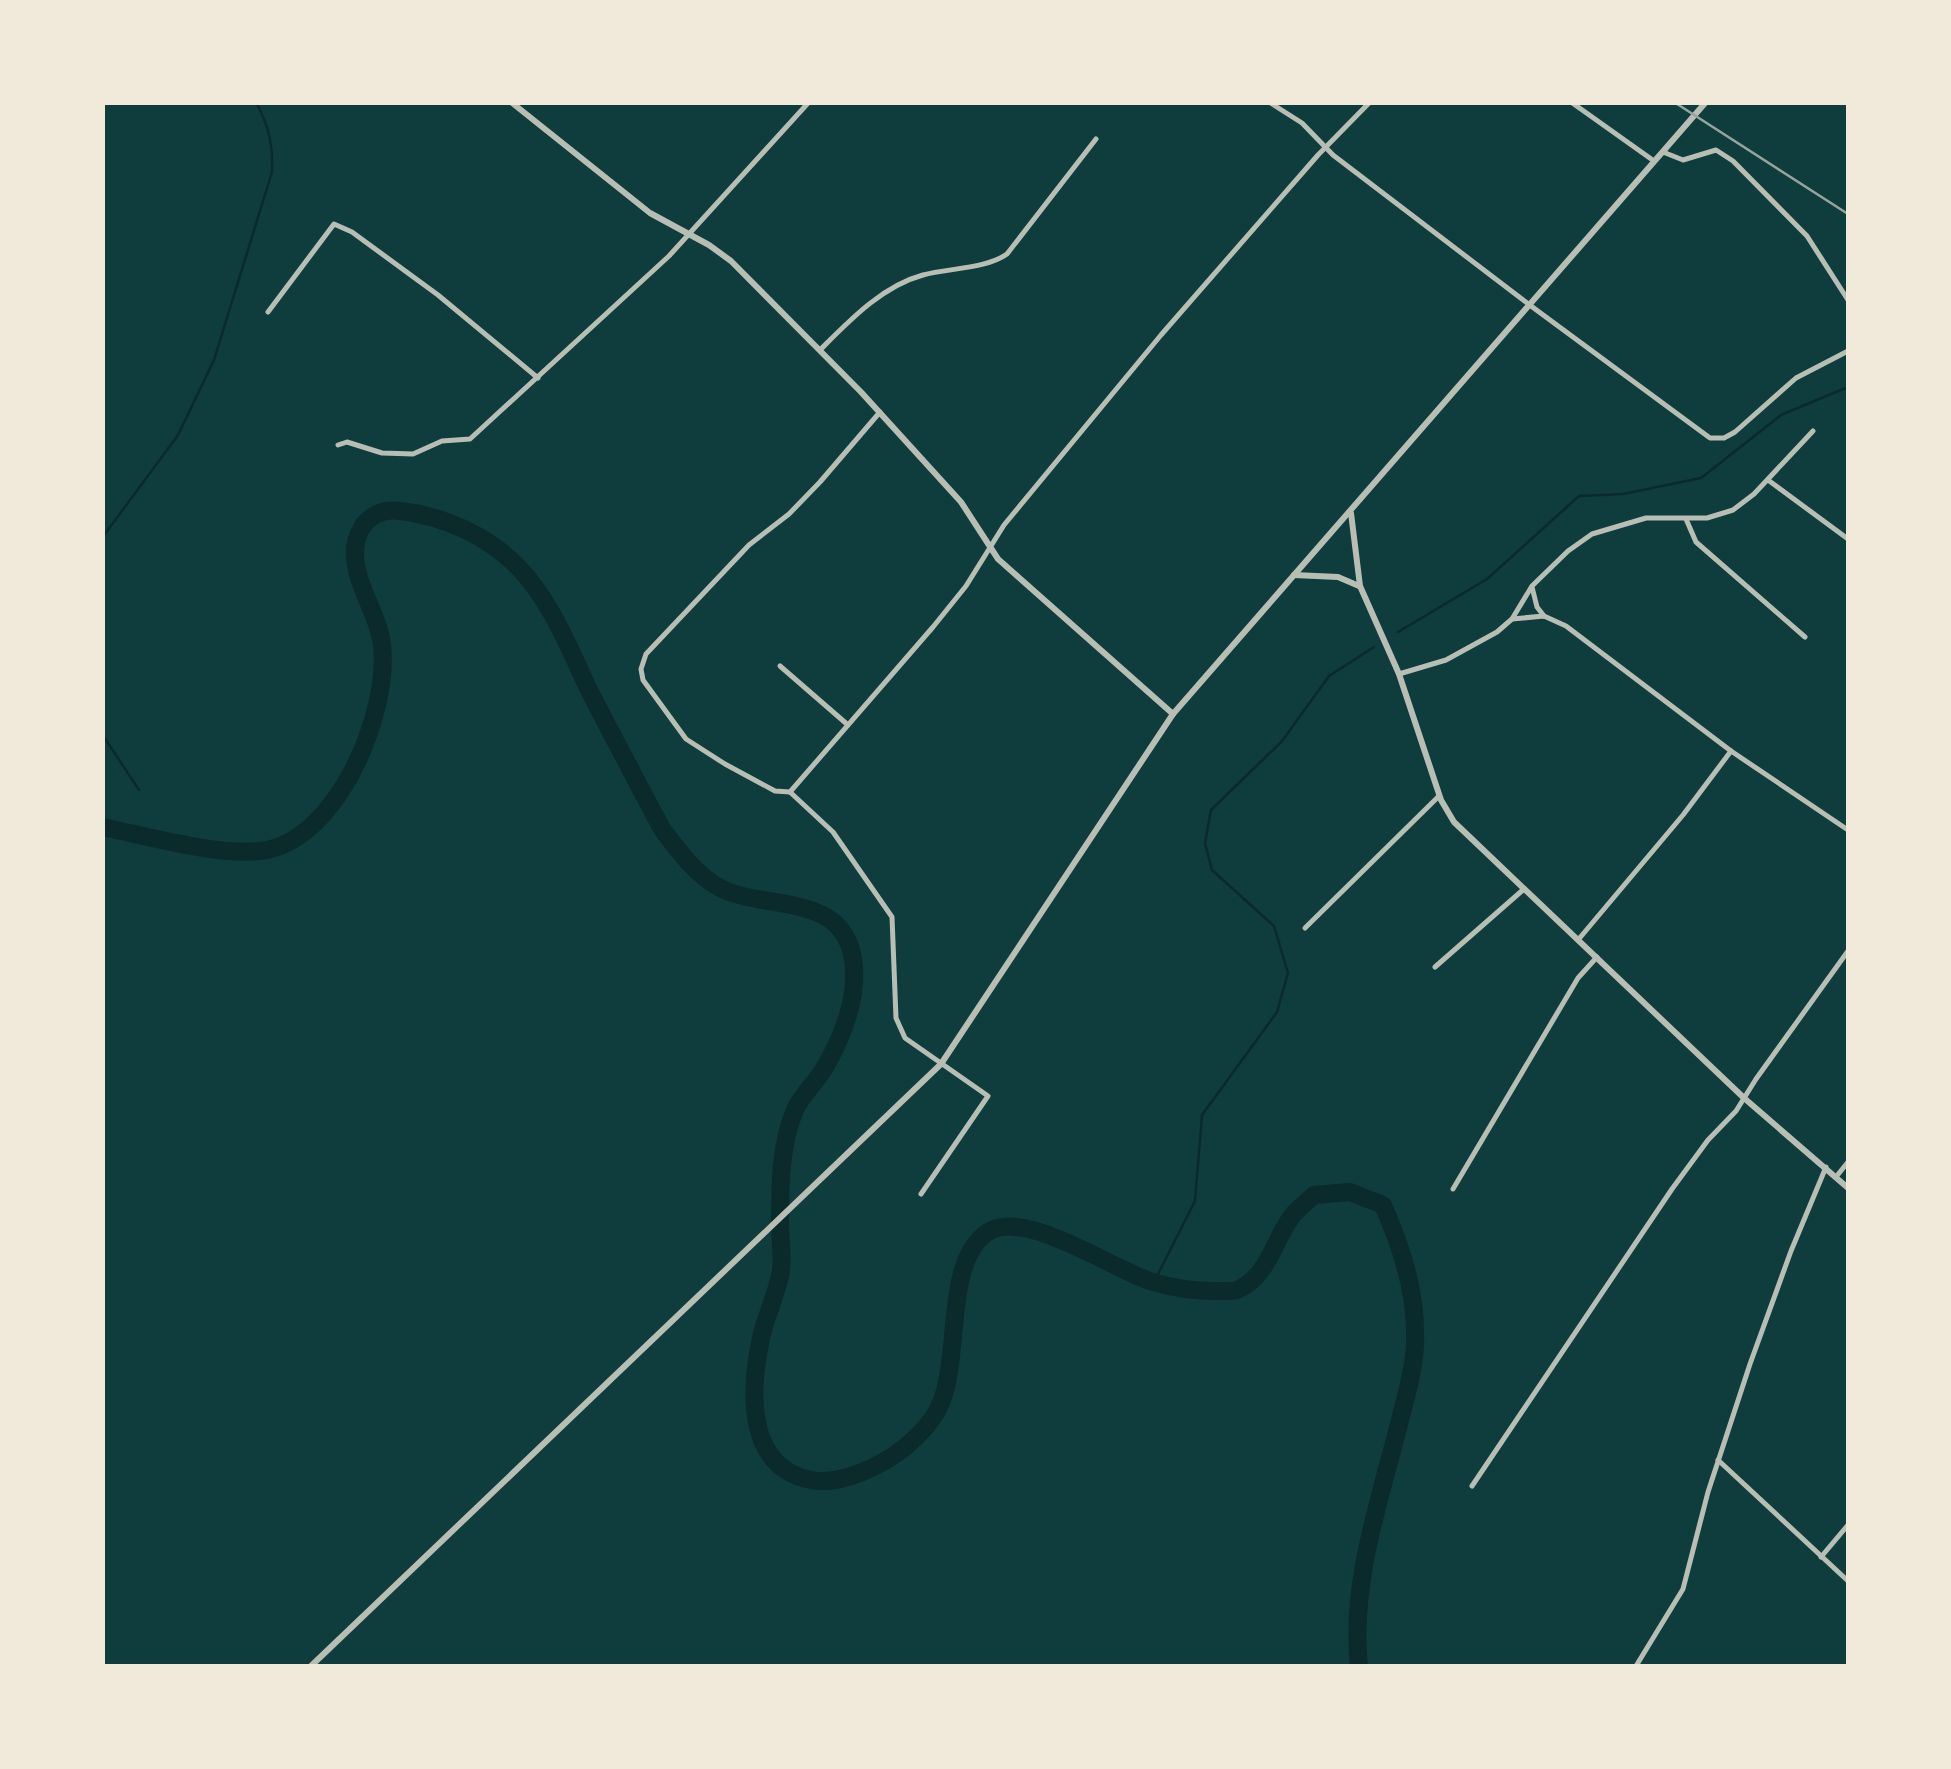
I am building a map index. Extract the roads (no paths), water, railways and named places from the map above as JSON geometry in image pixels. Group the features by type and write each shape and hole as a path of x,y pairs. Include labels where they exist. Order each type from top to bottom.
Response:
{"street":[{"path":"510,102 650,213 710,244 731,262 880,412 961,502 1008,569 1172,714"},
{"path":"338,445 348,442 413,454 442,441 470,439 689,234 809,102"},
{"path":"1269,102 1531,306 1710,438 1724,438 1735,432 1796,378 1848,350"},
{"path":"790,792 966,586 989,545 1161,335 1370,102"},
{"path":"1571,102 1656,162"},
{"path":"311,1666 941,1064 1172,714 1706,102"},
{"path":"820,350 901,282 996,262 1007,254 1096,140"},
{"path":"1664,152 1683,160 1716,150 1733,161 1807,236 1848,300"},
{"path":"268,312 334,224 352,232 438,295 538,378"},
{"path":"880,412 820,482 750,546 642,662 643,680 686,739 774,791 790,792 833,832 892,917 899,1029 905,1038 988,1096 922,1194"},
{"path":"1399,674 1474,647 1512,618 1532,586 1592,534 1646,518 1706,518 1733,510 1768,480 1813,431"},
{"path":"1768,480 1848,538"},
{"path":"1351,512 1360,586 1399,674 1440,796 1454,822 1744,1098 1848,1188"},
{"path":"1686,519 1696,542 1805,637"},
{"path":"1294,575 1338,576 1360,586"},
{"path":"1532,586 1534,600 1544,616"},
{"path":"1512,618 1544,616 1573,630 1731,750 1848,830"},
{"path":"780,666 848,725"},
{"path":"1578,940 1672,829 1731,750"},
{"path":"1305,928 1440,796"},
{"path":"1435,967 1524,889"},
{"path":"1472,1486 1672,1190 1744,1098 1848,951"},
{"path":"1453,1189 1578,978 1597,957"},
{"path":"1836,1177 1848,1162"},
{"path":"1636,1666 1682,1589 1718,1460 1790,1251 1826,1168"},
{"path":"1718,1460 1848,1581"},
{"path":"1820,1557 1848,1525"}],"waterway":[{"path":"102,538 178,435 214,360 272,172 269,136 256,102"},
{"path":"1398,632 1487,579 1579,496 1623,494 1701,478 1781,415 1848,387"},
{"path":"102,827 243,852 288,843 313,825 335,800 353,770 377,704 382,645 357,568 356,542 362,527 378,514 400,511 449,523 480,537 520,569 550,611 662,829 686,860 715,885 733,893 814,911 831,920 844,934 852,954 854,984 843,1031 822,1072 795,1110 784,1152 781,1271 761,1338 755,1380 757,1423 774,1460 789,1472 811,1480 835,1480 884,1461 924,1429 936,1413 946,1387 965,1265 974,1246 988,1232 1004,1227 1024,1228 1153,1282 1191,1290 1232,1291 1256,1276 1292,1216 1314,1195 1350,1192 1383,1205 1407,1274 1415,1327 1411,1373 1363,1573 1357,1635 1359,1666"},
{"path":"1154,1282 1195,1201 1202,1115 1277,1012 1288,973 1274,926 1212,870 1205,843 1211,810 1282,741 1329,676 1374,647"},
{"path":"102,734 139,790"}],"railway":[{"path":"1674,102 1848,214"}]}
